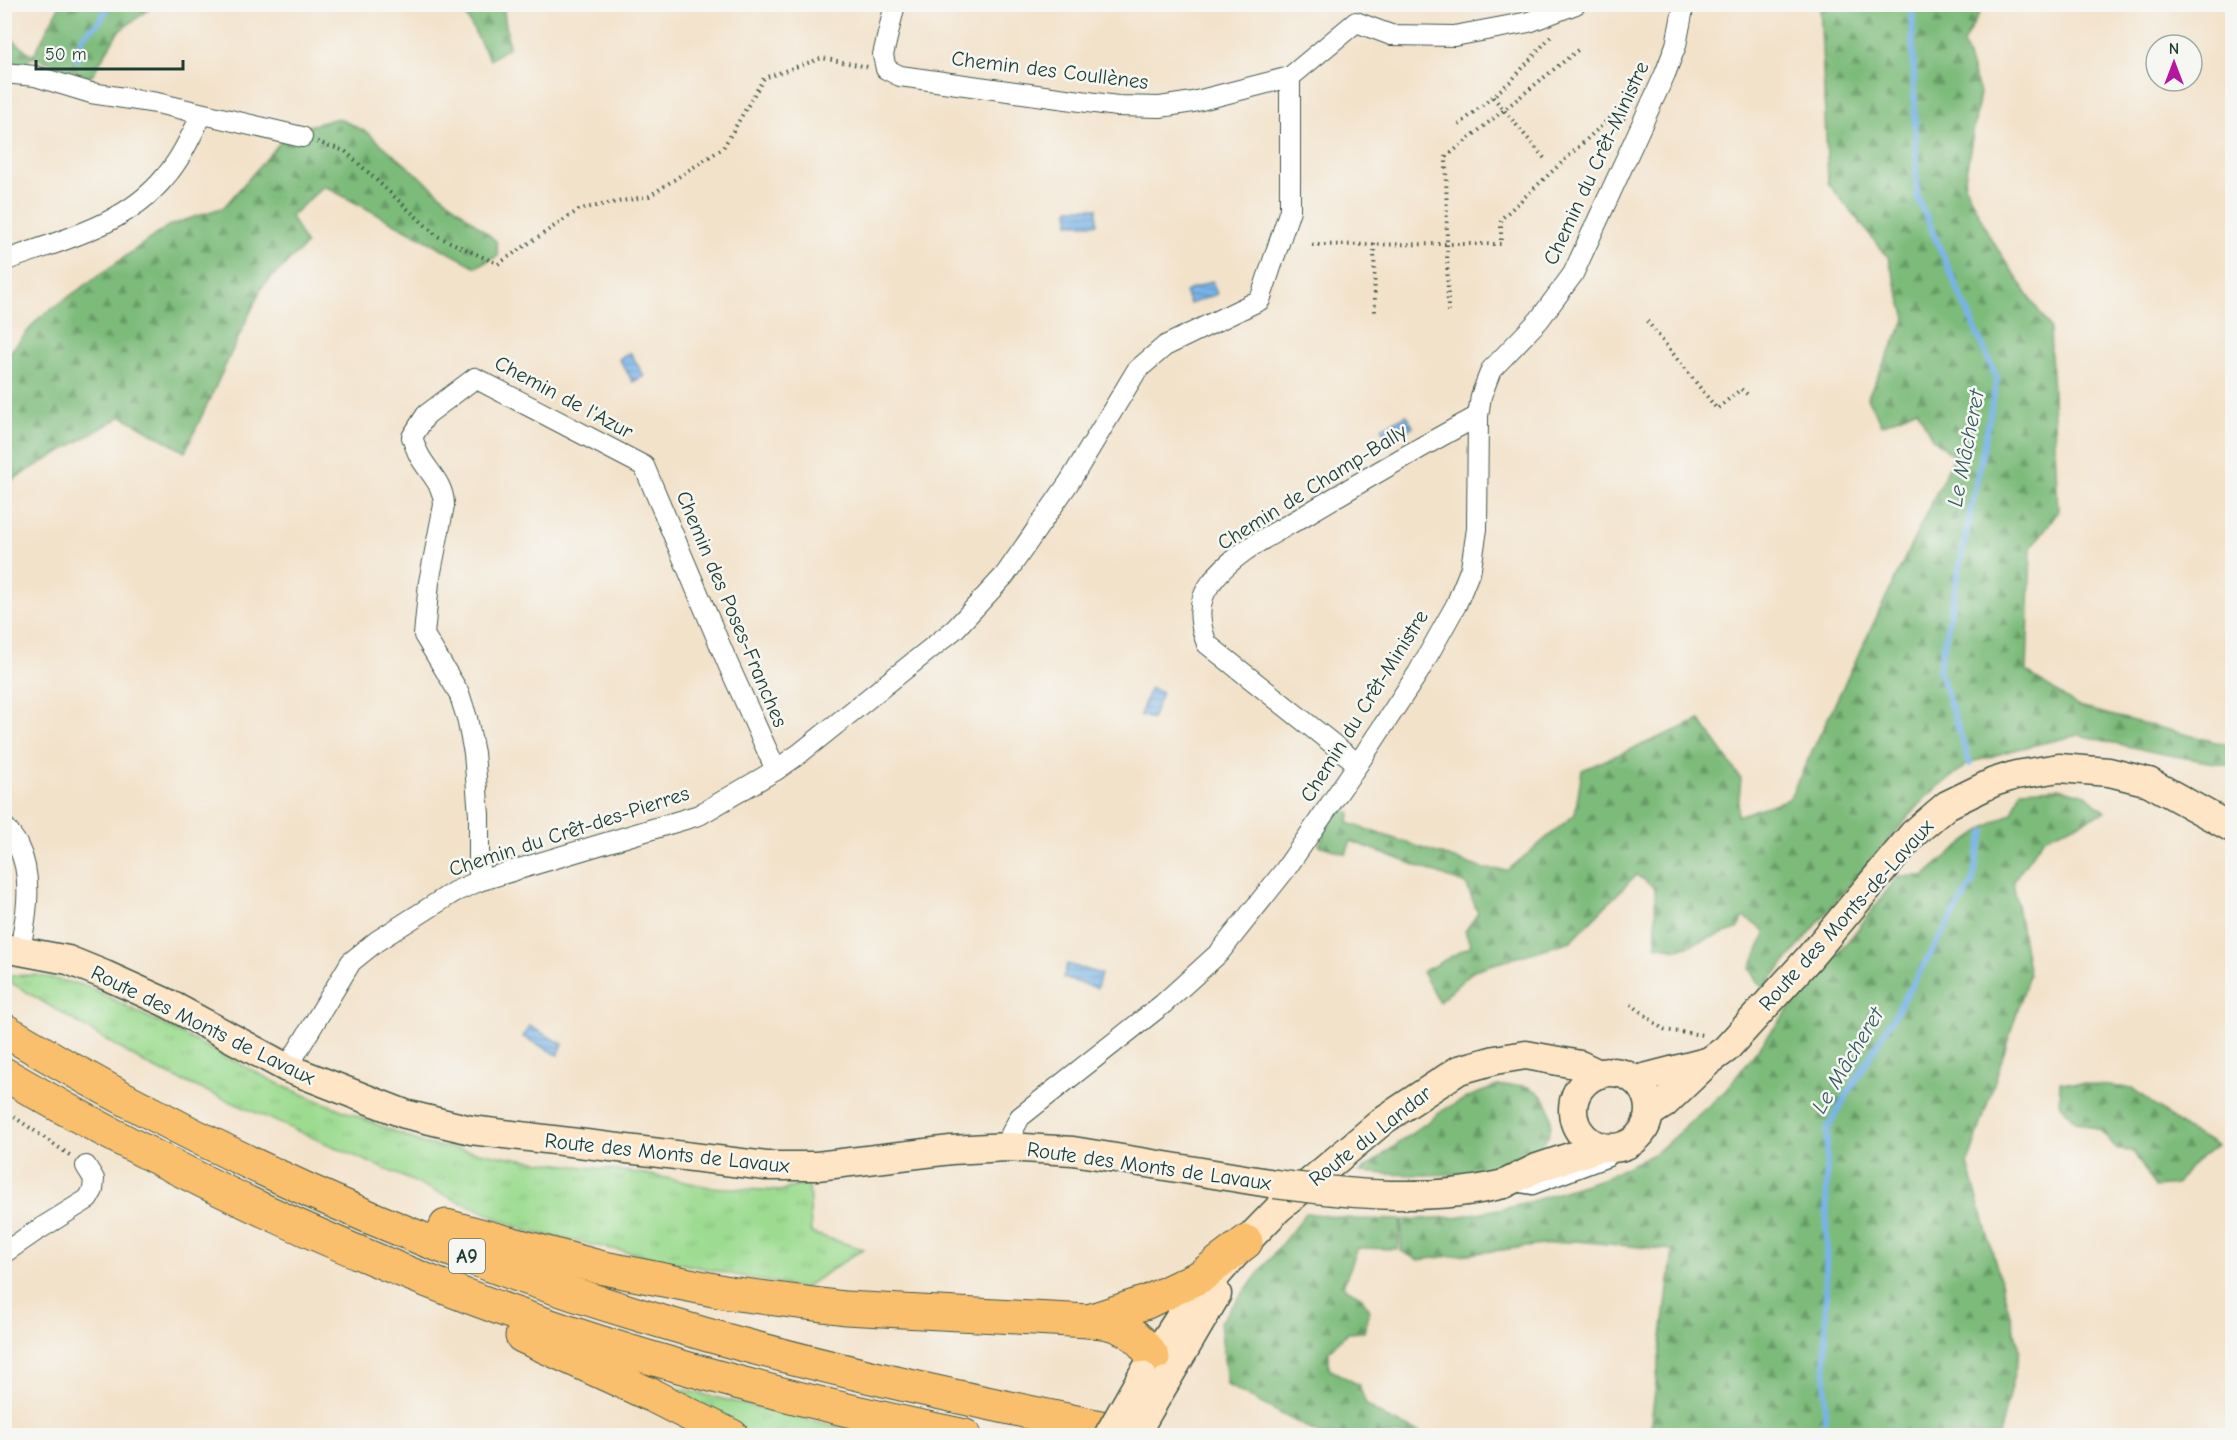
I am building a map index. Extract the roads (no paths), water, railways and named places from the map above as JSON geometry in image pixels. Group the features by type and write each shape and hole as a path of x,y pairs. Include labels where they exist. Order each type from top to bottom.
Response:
{"highway":[{"name":"A9","path":"4,1030 103,1088 179,1128 350,1208 453,1250 640,1316 834,1369 961,1399 1141,1436"},
{"name":"A9","path":"4,1074 120,1139 270,1213 433,1282 511,1312 623,1349 764,1389 965,1436"},
{"path":"255,1164 479,1236 663,1281 741,1295 845,1308 1102,1321 1127,1329 1147,1346 1154,1373"},
{"path":"270,1213 447,1304 563,1354 732,1436"},
{"path":"1089,1321 1147,1302 1201,1276 1246,1242"}],"street":[{"name":"Chemin des Coullènes","path":"895,4 883,55 886,69 900,76 1117,106 1160,107 1193,102 1290,77 1357,14 1391,34 1454,36 1529,22 1576,4"},
{"name":"Chemin du Crêt-Ministre","path":"1007,1147 1020,1117 1162,1004 1219,953 1285,870 1359,764 1418,673 1456,605 1471,568 1477,529 1478,416 1481,396 1491,370 1550,306 1573,274 1665,74 1676,45 1684,4"},
{"path":"4,73 35,76 91,93 157,103 302,137"},
{"name":"Chemin du Crêt-des-Pierres","path":"287,1068 351,962 377,942 454,892 479,881 699,815 776,770 955,629 1005,575 1070,481 1137,370 1165,346 1260,300 1290,210 1290,77"},
{"path":"4,261 101,225 133,207 149,195 178,160 202,114"},
{"name":"Chemin de l'Azur","path":"479,881 474,753 467,718 459,693 424,635 429,582 444,495 439,483 430,474 418,454 412,437 426,415 475,378 644,466"},
{"name":"Chemin de Champ-Bally","path":"1359,764 1207,644 1200,626 1200,608 1209,584 1235,557 1408,454 1478,416"},
{"name":"Chemin des Poses-Franches","path":"644,466 728,664 776,770"},
{"name":"Route des Monts-de-Lavaux","path":"1706,1049 1726,1049 1809,958 1913,834 1947,805 1994,782 2016,775 2059,768 2109,772 2149,782 2232,828"},
{"path":"4,826 18,846 24,866 27,890 25,923 12,949"},
{"name":"Route des Monts de Lavaux","path":"12,949 68,960 115,979 167,1003 287,1068 405,1114 471,1130 730,1163 817,1166 951,1150 1007,1147 1073,1152 1360,1195 1431,1196 1481,1190 1547,1174 1611,1147"},
{"path":"1636,1080 1706,1049"},
{"path":"1650,1113 1664,1104 1706,1049"},
{"name":"Route du Landar","path":"1108,1436 1246,1242 1278,1209 1385,1119 1459,1070 1495,1060 1526,1055 1580,1065 1599,1074"},
{"path":"1546,1060 1564,1081 1575,1099"},
{"path":"1618,1072 1636,1080 1649,1101 1650,1113 1641,1134 1633,1142 1611,1147 1591,1143 1578,1129 1573,1109 1580,1088 1599,1074 1618,1072"},
{"name":"Route des Monts de Lavaux","path":"1547,1174 1559,1144 1578,1129"},
{"path":"4,1254 88,1199 93,1190 94,1179 86,1166"},
{"path":"1125,1436 1154,1373"},
{"name":"Route du Landar","path":"1134,1436 1154,1373"}],"water":[{"path":"1069,208 1097,208 1097,224 1069,224"},
{"path":"1212,281 1217,294 1190,304 1185,292"},
{"path":"630,352 644,376 633,382 619,359"},
{"path":"1407,415 1413,427 1387,440 1381,428"},
{"path":"1150,688 1162,693 1152,719 1140,715"},
{"path":"1067,964 1101,974 1097,988 1063,978"},
{"path":"529,1026 563,1044 558,1055 523,1037"}],"waterway":[{"path":"77,59 82,37 100,21 109,4"},
{"name":"Le Mâcheret","path":"1912,4 1917,196 1997,379 1939,670 1970,764"},
{"name":"Le Mâcheret","path":"1825,1436 1827,1129 1973,882 1978,852 1985,832"}]}
